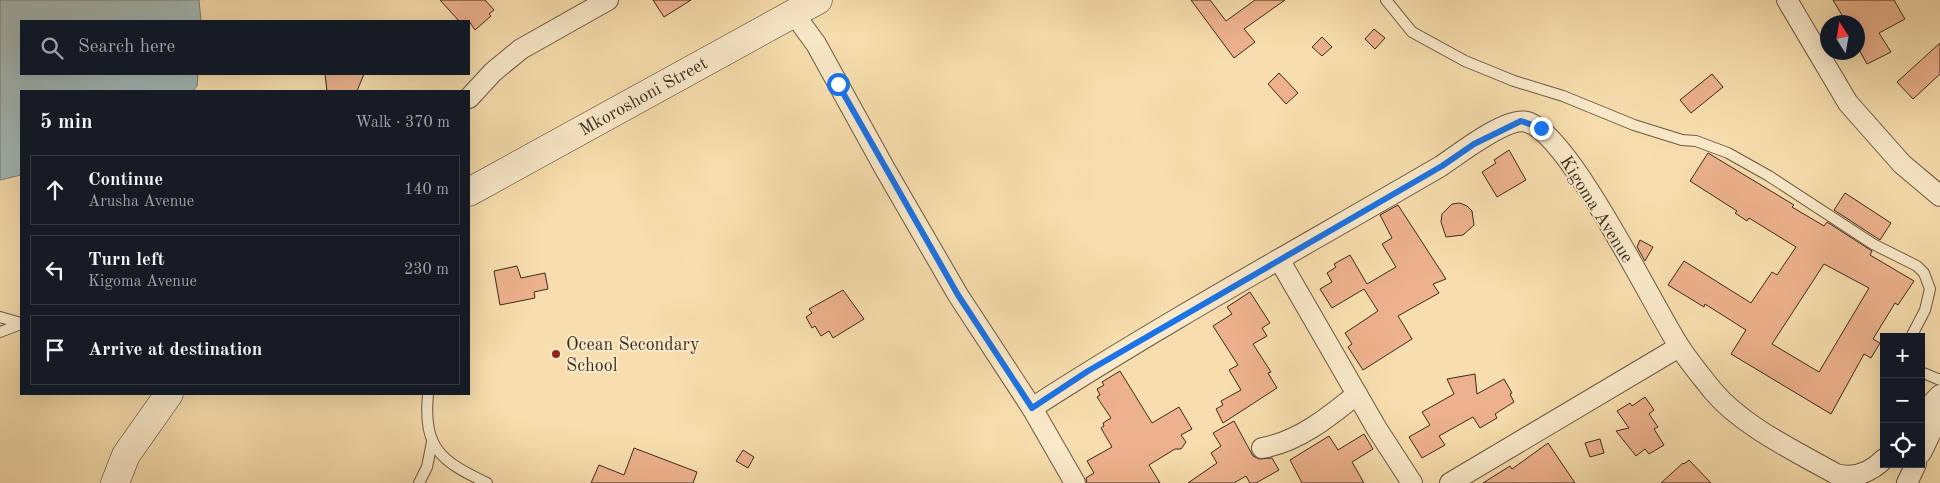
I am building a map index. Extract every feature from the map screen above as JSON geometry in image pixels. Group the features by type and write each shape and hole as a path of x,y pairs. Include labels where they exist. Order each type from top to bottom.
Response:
{"street":[{"path":"470,97 493,72 521,49 608,0"},
{"name":"Mkoroshoni Street","path":"470,191 818,0"},
{"path":"1786,0 1848,103 1902,164 1940,196"},
{"path":"794,14 816,44 958,295 1032,408 1075,483"},
{"name":"Kigoma Avenue","path":"1032,408 1088,371 1442,166 1474,144 1516,122 1524,121 1546,133 1564,155 1609,224 1679,347 1715,393 1739,415 1836,474 1846,476 1861,474 1880,462"},
{"path":"1280,261 1357,394 1412,483"},
{"path":"1450,483 1679,347"},
{"path":"1262,448 1282,444 1296,438 1357,394"},
{"path":"115,483 126,455 168,395"},
{"path":"1925,411 1940,395"},
{"path":"1925,445 1940,414"},
{"path":"1907,483 1914,468"}],"lane":[{"path":"1386,0 1412,32 1465,61 1514,81 1562,96 1634,125 1682,140 1696,141 1728,153 1769,176 1873,244 1917,266 1924,273 1930,289 1925,310 1913,333"},
{"path":"0,318 20,323"},
{"path":"0,332 20,323"},
{"path":"1925,374 1940,380"},
{"path":"428,395 429,428 432,442 444,459 451,465 488,483"},
{"path":"419,483 427,467 432,442"}],"shaded area":[{"path":"0,0 199,0 201,20 20,20 20,75 198,75 197,86 194,90 20,90 20,175 0,180"}],"building":[{"path":"440,0 485,0 494,10 489,14 491,16 475,30 470,20 458,20"},
{"path":"653,0 691,0 664,17"},
{"path":"1191,0 1210,0 1226,21 1255,0 1285,0 1244,29 1255,42 1234,58"},
{"path":"1833,0 1894,0 1905,19 1879,33 1891,52 1867,64 1865,60 1865,15 1842,15"},
{"path":"1374,29 1385,38 1375,49 1365,39"},
{"path":"1322,37 1332,47 1322,56 1312,47"},
{"path":"1940,43 1940,74 1913,99 1897,82"},
{"path":"1279,73 1298,93 1286,104 1268,84"},
{"path":"1712,74 1723,87 1691,113 1680,100"},
{"path":"325,75 364,75 357,90 327,90"},
{"path":"1509,150 1526,180 1497,197 1482,172 1496,163 1494,160"},
{"path":"1708,153 1794,205 1792,207 1824,226 1827,222 1872,251 1870,255 1914,281 1898,305 1895,303 1873,339 1880,343 1871,358 1864,354 1831,414 1731,354 1746,330 1705,304 1704,307 1668,285 1684,261 1751,303 1772,272 1777,275 1796,247 1749,218 1747,221 1735,213 1737,211 1690,181","holes":["1824,264 1869,288 1819,372 1772,344"]},
{"path":"1845,193 1891,223 1880,240 1834,210"},
{"path":"1460,203 1472,211 1474,225 1463,235 1446,237 1441,222 1442,214 1452,204"},
{"path":"1398,205 1446,279 1433,284 1439,293 1398,316 1412,339 1363,370 1348,347 1352,344 1345,333 1378,311 1364,289 1332,308 1320,289 1332,282 1327,273 1336,267 1334,264 1350,255 1367,284 1396,267 1382,244 1392,238 1380,215"},
{"path":"1640,240 1653,247 1645,261 1637,247"},
{"path":"517,266 521,278 545,273 548,289 534,292 535,298 500,305 494,271"},
{"path":"843,290 864,319 833,338 829,331 821,336 815,326 812,328 806,317 812,313 809,309"},
{"path":"1250,292 1270,323 1262,328 1267,336 1253,344 1271,372 1268,373 1277,388 1223,423 1216,409 1223,405 1221,401 1241,390 1229,370 1238,365 1213,326 1232,314 1227,307"},
{"path":"1120,371 1152,423 1179,407 1192,429 1181,435 1186,442 1181,449 1175,449 1149,465 1160,483 1087,483 1086,478 1094,473 1087,461 1112,447 1101,428 1104,426 1103,423 1111,418 1097,397 1100,395 1097,389 1104,385 1102,382"},
{"path":"1475,374 1477,394 1504,379 1512,393 1510,394 1514,402 1495,414 1497,418 1480,428 1473,417 1439,436 1445,445 1422,458 1409,437 1430,425 1422,412 1454,394 1447,379"},
{"path":"1645,397 1654,410 1649,414 1658,427 1654,429 1664,445 1649,454 1645,449 1636,456 1616,431 1629,428 1617,411 1630,403 1632,406"},
{"path":"1234,421 1253,456 1259,459 1272,458 1279,470 1256,483 1250,483 1246,476 1234,483 1188,483 1217,463 1211,453 1221,446 1213,433"},
{"path":"1364,434 1373,449 1352,462 1364,483 1302,483 1290,460 1329,436 1338,450"},
{"path":"1600,439 1604,453 1590,457 1585,443"},
{"path":"1548,443 1575,483 1483,483 1510,466 1512,469"},
{"path":"634,448 697,472 693,483 591,483 599,465 624,475"},
{"path":"743,450 754,457 748,468 736,461"},
{"path":"1689,460 1711,483 1661,483 1683,463"}],"place":[{"name":"Ocean Secondary School","path":"556,354"}],"route":[{"path":"838,84 958,295 1032,408 1088,371 1442,166 1496,131 1521,121 1541,128"}]}
